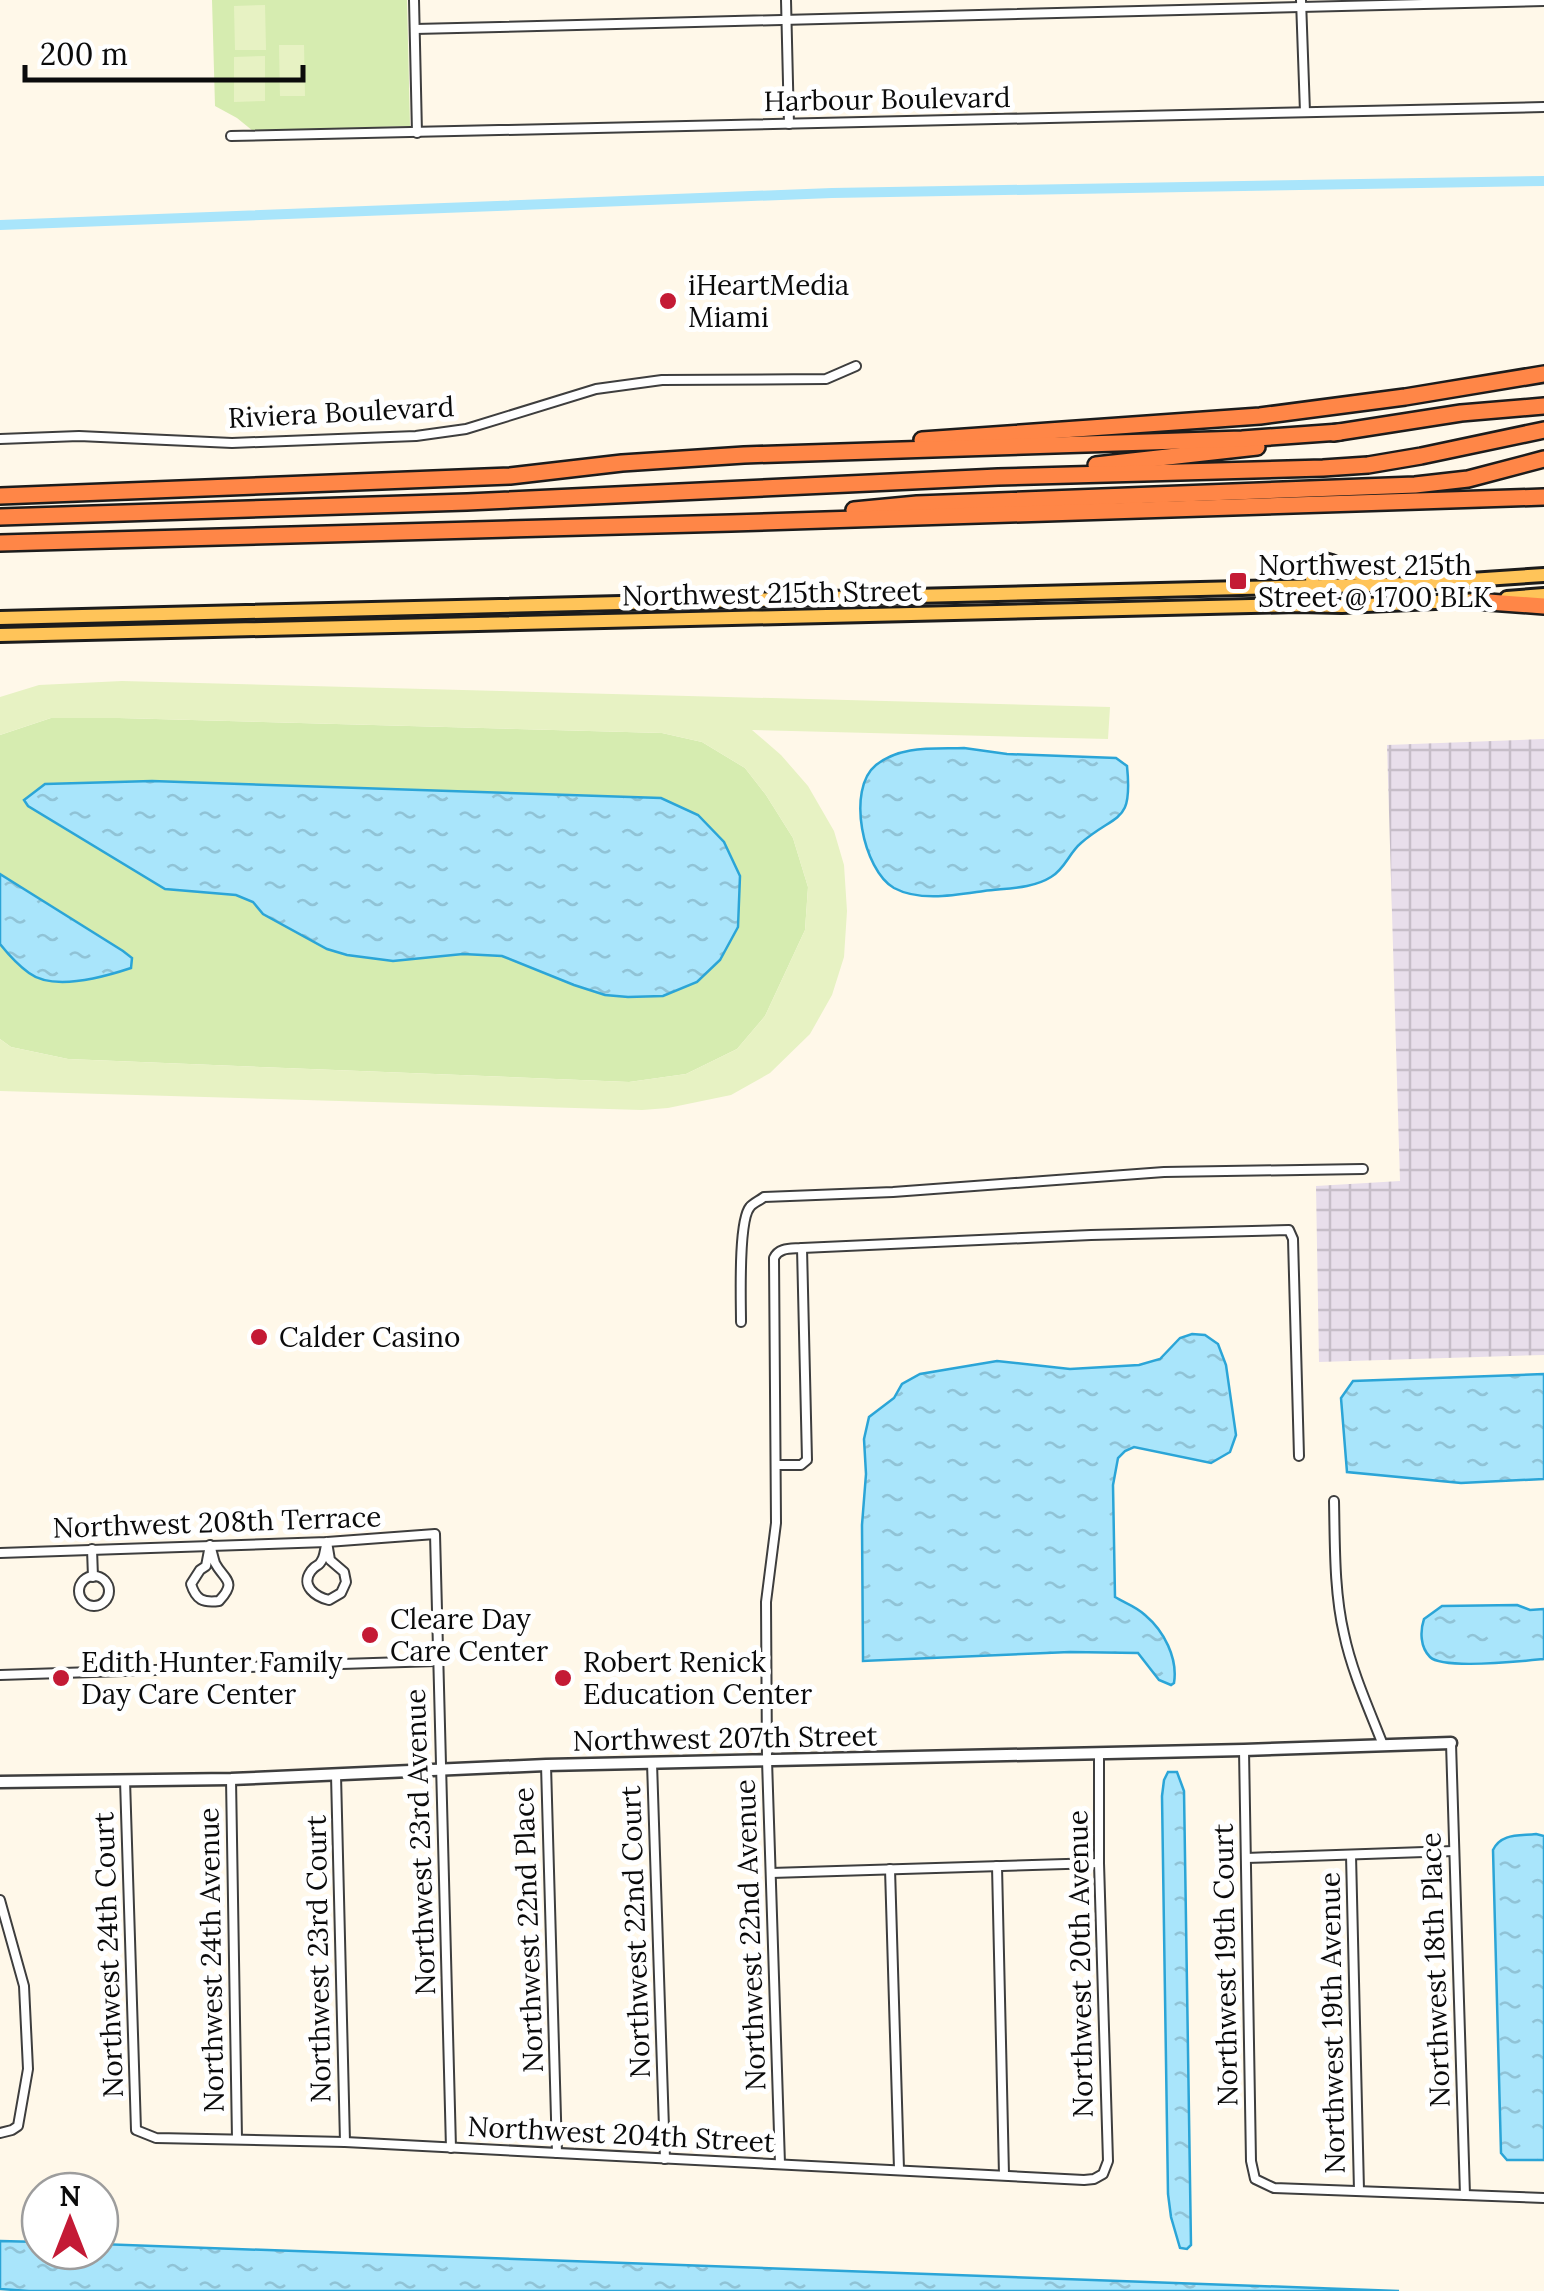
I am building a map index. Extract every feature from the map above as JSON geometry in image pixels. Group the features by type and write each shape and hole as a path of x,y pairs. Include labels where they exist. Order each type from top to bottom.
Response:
{"highway":[{"path":"0,496 456,479 986,434 1146,426 1405,398 1544,374"},
{"path":"998,477 1038,468 1074,468 1237,450 1505,408 1544,406"},
{"path":"0,517 1368,464 1544,430"},
{"path":"744,455 1136,443 1340,432"},
{"path":"730,524 918,504 1415,486 1468,479 1544,458"},
{"path":"0,544 1544,497"},
{"path":"1475,601 1544,606"}],"main road":[{"path":"1313,586 1313,565 1324,559 1392,584"},
{"name":"Northwest 215th Street","path":"0,618 1392,584 1544,575"},
{"name":"Northwest 215th Street","path":"0,635 1298,604 1359,606 1544,595"},
{"path":"596,621 620,614 628,603"}],"street":[{"path":"414,0 417,134"},
{"path":"786,0 789,124"},
{"path":"415,28 1301,3 1544,1"},
{"path":"1301,3 1305,112"},
{"name":"Harbour Boulevard","path":"231,136 1544,107"},
{"name":"Riviera Boulevard","path":"0,439 78,436 232,443 416,436 466,429 596,388 662,380 826,379 856,366"},
{"path":"741,1322 746,1216 750,1207 764,1198 1164,1172 1363,1169"},
{"path":"777,1465 800,1466 806,1460 802,1248 1289,1230 1293,1239 1299,1456"},
{"name":"Northwest 22nd Avenue","path":"780,2164 766,1602 776,1523 774,1258 776,1252 802,1248"},
{"path":"1334,1500 1336,1583 1344,1634 1383,1745"},
{"name":"Northwest 208th Terrace","path":"0,1553 326,1542 435,1534"},
{"name":"Northwest 23rd Avenue","path":"435,1534 451,2148"},
{"path":"326,1542 330,1560 344,1572 346,1582 342,1593 329,1600 316,1597 308,1580 309,1572 322,1561 326,1542"},
{"path":"210,1545 216,1566 229,1583 220,1601 204,1602 197,1598 191,1584 206,1566 210,1545"},
{"path":"92,1549 93,1576"},
{"path":"0,1675 437,1662"},
{"name":"Northwest 207th Street","path":"0,1782 231,1779 546,1765 1451,1743"},
{"name":"Northwest 18th Place","path":"1451,1743 1465,2195"},
{"name":"Northwest 19th Court","path":"1244,1750 1251,2161 1255,2179 1274,2188 1359,2190"},
{"name":"Northwest 20th Avenue","path":"1099,1752 1098,1862 1108,2161 1103,2174"},
{"name":"Northwest 22nd Court","path":"652,1763 665,2159"},
{"name":"Northwest 22nd Place","path":"546,1765 557,2154"},
{"name":"Northwest 23rd Court","path":"336,1774 345,2142"},
{"name":"Northwest 24th Avenue","path":"231,1779 237,2139"},
{"name":"Northwest 24th Court","path":"125,1780 136,2130"},
{"path":"1246,1858 1454,1852"},
{"name":"Northwest 19th Avenue","path":"1350,1854 1359,2190"},
{"path":"772,1873 1098,1862"},
{"path":"996,1866 1004,2174"},
{"path":"890,1869 899,2169"},
{"path":"0,1900 24,1986 28,2069 18,2126 0,2132"},
{"name":"Northwest 204th Street","path":"136,2130 156,2138 345,2142 1084,2180 1103,2174"},
{"path":"1359,2190 1544,2198"}],"shaded area":[{"path":"1544,739 1544,1355 1319,1362 1316,1186 1400,1181 1387,745"}],"green space":[{"path":"212,0 407,0 410,126 253,131 215,106"},
{"path":"265,5 266,50 235,50 234,6"},
{"path":"279,45 304,45 305,96 280,96"},
{"path":"265,56 265,101 234,102 234,57"},
{"path":"122,681 1110,707 1108,739 752,730 808,786 834,831 844,865 847,911 844,957 832,995 810,1034 770,1073 731,1095 642,1110 0,1091 0,1039 11,1047 68,1059 629,1082 686,1074 737,1049 765,1016 805,930 808,887 793,838 745,768 702,742 662,733 119,718 51,718 0,735 0,697 39,685"},
{"path":"51,718 662,733 702,742 745,768 793,838 808,887 805,930 765,1016 737,1049 686,1074 629,1082 68,1059 11,1047 0,1039 0,735"}],"water":[{"path":"964,748 1007,754 1116,758 1127,766 1125,808 1081,843 1056,874 1036,884 938,896 915,895 894,888 874,865 862,829 860,810 867,776 876,765 896,754 918,749"},
{"path":"152,781 661,798 698,815 724,842 740,876 738,927 720,960 697,982 663,996 605,995 502,956 463,954 393,961 347,955 327,949 236,895 165,889 24,800 45,784"},
{"path":"0,874 123,951 132,958 131,968 65,982 29,973 0,944"},
{"path":"1205,1335 1218,1344 1226,1365 1236,1435 1230,1452 1211,1463 1134,1447 1118,1458 1113,1485 1115,1597 1142,1612 1158,1629 1172,1655 1174,1683 1159,1680 1138,1653 863,1661 864,1439 869,1417 894,1398 902,1384 920,1374 997,1361 1070,1369 1139,1365 1160,1359 1180,1338"},
{"path":"1544,1374 1544,1479 1461,1483 1347,1472 1341,1398 1353,1381"},
{"path":"1517,1605 1530,1610 1544,1609 1544,1659 1450,1663 1430,1657 1424,1649 1424,1619 1442,1606"},
{"path":"1168,1772 1177,1772 1184,1791 1191,2245 1187,2249 1180,2248 1168,2194 1162,1796"},
{"path":"1544,1836 1544,2160 1507,2160 1501,2153 1493,1850 1506,1838"},
{"path":"0,2241 20,2242 20,2271 120,2271 120,2245 1399,2291 29,2291 0,2289"}],"waterway":[{"path":"0,225 832,193 1544,181"}],"place":[{"name":"iHeartMedia Miami","path":"668,301"},
{"name":"Northwest 215th Street @ 1700 BLK","path":"1238,581"},
{"name":"Calder Casino","path":"259,1337"},
{"name":"Cleare Day Care Center","path":"370,1635"},
{"name":"Edith Hunter Family Day Care Center","path":"61,1678"},
{"name":"Robert Renick Education Center","path":"563,1678"}]}
